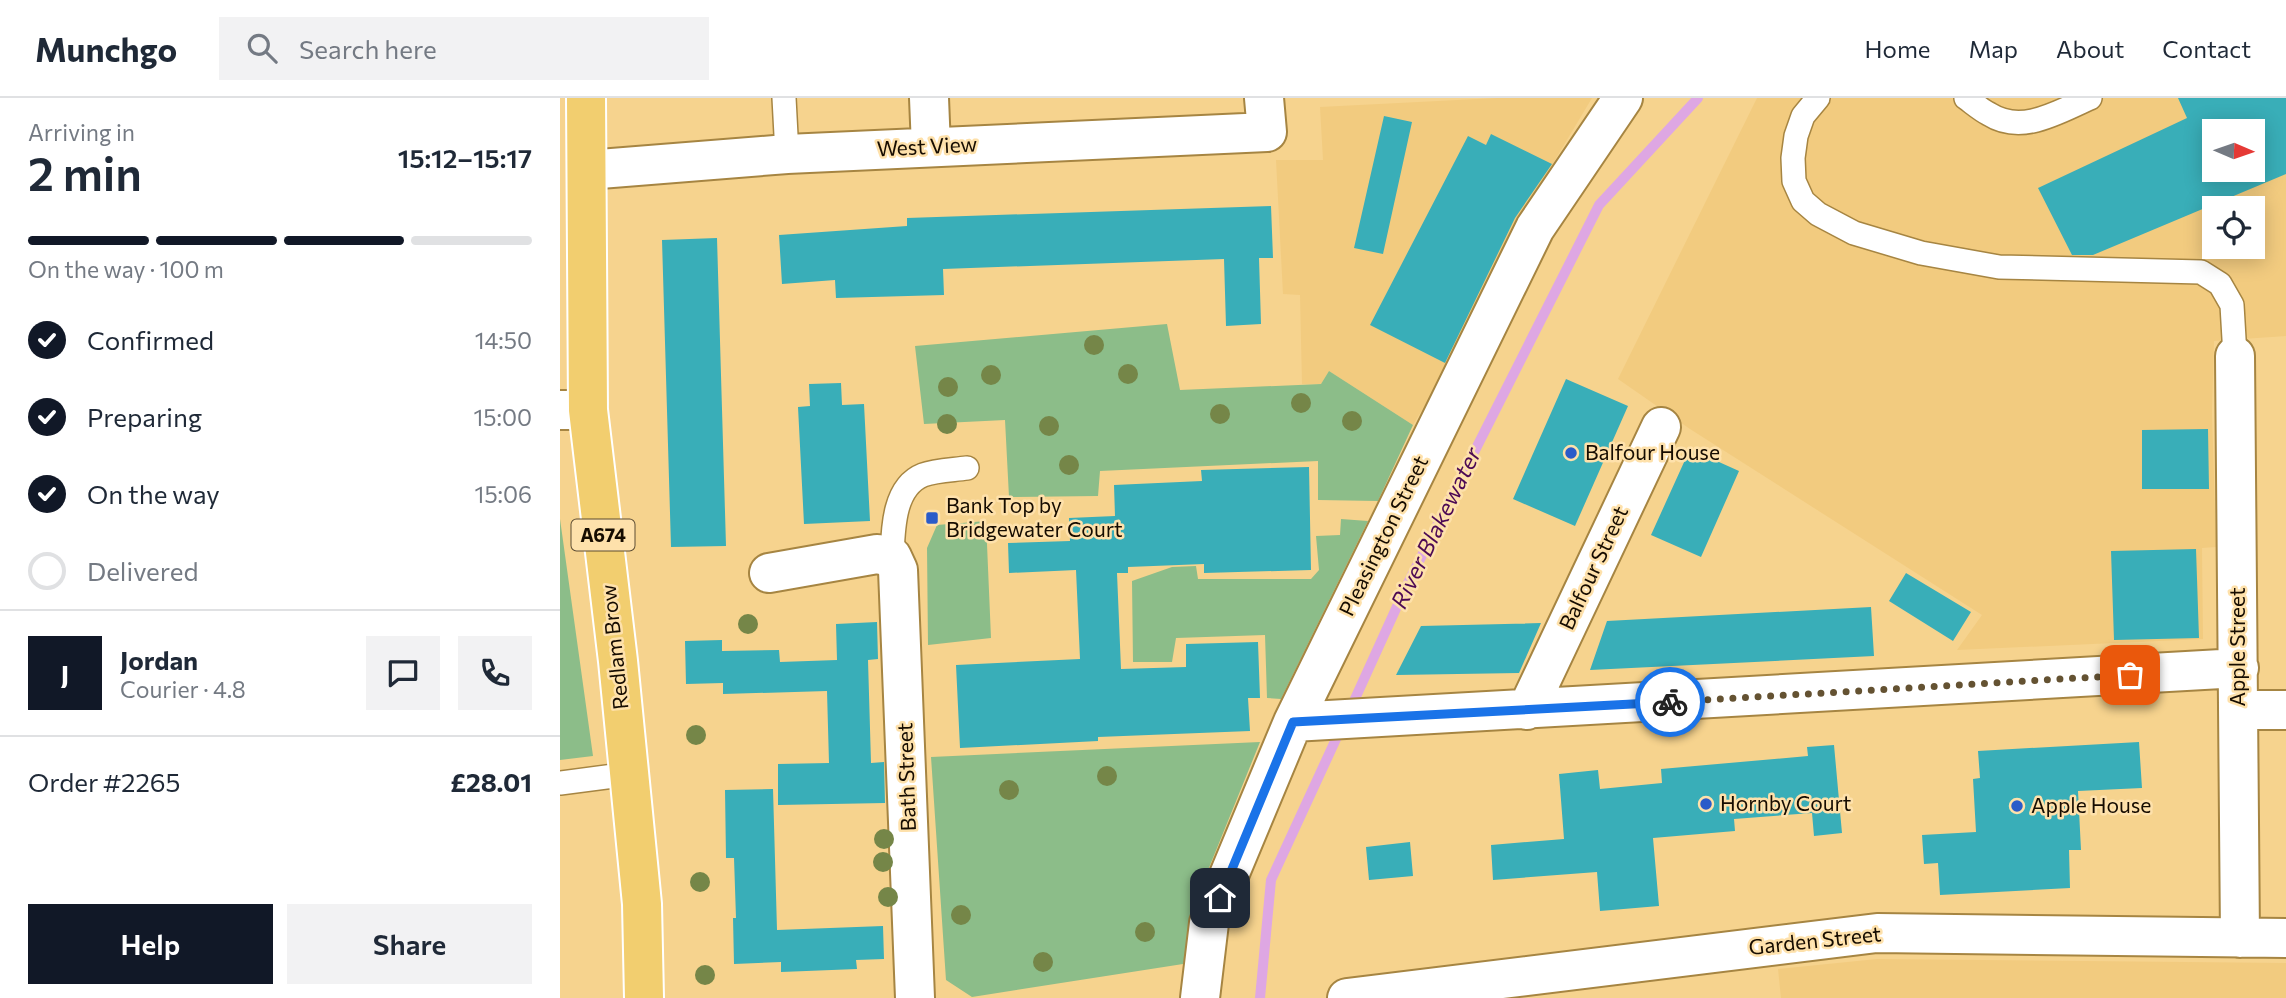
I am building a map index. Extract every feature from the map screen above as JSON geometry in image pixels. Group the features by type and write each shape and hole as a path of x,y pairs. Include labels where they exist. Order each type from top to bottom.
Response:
{"main road":[{"name":"A674","path":"586,98 587,170"},
{"name":"Redlam Brow","path":"587,170 574,410 628,774 642,904 644,998"}],"street":[{"path":"929,98 931,147"},
{"name":"Pleasington Street","path":"1200,998 1209,923 1310,722 1535,228 1623,98"},
{"name":"West View","path":"587,170 787,154 931,147 1266,115"},
{"name":"Apple Street","path":"2235,356 2240,938"},
{"name":"Balfour Street","path":"1527,710 1661,427"},
{"path":"769,573 877,554 892,557"},
{"name":"Bath Street","path":"892,557 898,570 915,998"},
{"path":"1310,722 2239,668"},
{"path":"2238,710 2286,710"},
{"name":"Garden Street","path":"1348,998 1877,933 2286,938"}],"lane":[{"path":"784,98 787,154"},
{"path":"1818,98 1803,116 1796,136 1793,158 1794,181 1803,201 1818,214 1854,233 1894,247 1999,267 2202,272 2220,284 2232,305 2235,356"},
{"path":"1966,98 1990,116 2008,122 2021,122 2041,120 2090,98"},
{"path":"892,557 893,520 910,484 923,475 967,468"},
{"path":"560,783 628,774"}],"shaded area":[{"path":"1497,98 1592,98 1552,165 1449,365 1413,425 1329,371 1321,384 1302,384 1300,295 1283,294 1276,160 1323,160 1320,107"},
{"path":"1757,98 2286,98 2286,336 2214,341 2212,412 2216,547 2202,548 2203,639 1957,650 1982,615 1690,429 1618,379"},
{"path":"1877,959 2286,963 2286,998 1781,998 1778,969"}],"green space":[{"path":"1167,324 1180,390 1321,384 1329,371 1413,425 1378,501 1318,500 1318,461 1100,471 1098,496 1009,497 1005,420 924,424 915,346"},
{"path":"560,519 593,756 560,760"},
{"path":"1341,519 1368,521 1281,699 1267,698 1265,635 1176,638 1172,662 1133,662 1132,581 1172,567 1196,566 1198,579 1311,579 1319,570 1316,536 1340,535"},
{"path":"986,521 991,638 928,645 927,548 937,525"},
{"path":"1260,742 1202,885 1191,948 1183,964 972,997 946,980 931,757"}],"building":[{"path":"2178,98 2286,98 2286,174 2234,196 2202,196 2202,209 2093,255 2072,255 2038,188 2187,118"},
{"path":"1384,116 1412,122 1383,254 1354,248"},
{"path":"1491,134 1552,164 1515,218 1445,363 1370,325 1468,136 1486,145"},
{"path":"1271,206 1273,258 1259,258 1261,324 1226,326 1224,259 943,269 944,295 836,298 835,280 782,284 779,235 907,226 907,218"},
{"path":"717,238 726,546 671,547 662,240"},
{"name":"Balfour House","path":"1566,379 1628,406 1575,526 1513,499"},
{"path":"841,383 842,405 864,404 870,521 804,524 798,407 810,406 809,384"},
{"path":"2208,429 2209,489 2142,489 2142,430"},
{"path":"1690,449 1739,471 1701,557 1651,535"},
{"path":"1309,467 1311,570 1204,573 1204,564 1128,567 1128,573 1117,573 1121,669 1186,667 1186,644 1258,642 1260,698 1248,698 1250,731 1098,737 1098,741 960,748 956,665 1080,659 1076,570 1009,573 1008,543 1070,541 1069,518 1115,516 1114,485 1202,481 1201,470"},
{"path":"2196,549 2199,638 2114,640 2111,551"},
{"path":"1906,573 1971,612 1953,641 1889,601"},
{"path":"1871,607 1874,656 1590,670 1607,621"},
{"path":"877,622 878,659 868,660 871,763 884,762 885,803 778,805 778,764 829,763 827,691 723,694 723,683 686,684 685,641 722,640 722,651 779,650 780,662 837,660 836,624"},
{"path":"1541,623 1519,673 1396,675 1421,626"},
{"name":"Apple House","path":"2139,742 2142,788 2078,791 2081,850 2069,850 2070,888 1940,895 1938,863 1924,864 1922,835 1976,832 1973,779 1980,778 1978,751"},
{"path":"1834,745 1842,833 1814,836 1812,813 1734,819 1735,831 1653,838 1659,906 1600,911 1597,872 1493,880 1491,845 1564,839 1559,774 1598,770 1600,789 1662,783 1661,769 1808,756 1807,747"},
{"path":"773,789 777,930 883,926 884,959 856,960 857,969 781,972 781,962 734,964 734,858 726,858 725,790"},
{"path":"1410,842 1413,876 1369,880 1366,847"}],"waterway":[{"name":"River Blakewater","path":"1349,712 1404,591 1599,205 1698,98"},
{"name":"River Blakewater","path":"1260,998 1271,880 1342,726"}],"way so far":[{"path":"1670,702 2130,675"}],"place":[{"name":"Balfour House","path":"1571,453"},
{"name":"Bank Top by Bridgewater Court","path":"932,518"},
{"name":"Hornby Court","path":"1706,804"},
{"name":"Apple House","path":"2017,806"}],"route":[{"path":"1220,898 1293,722 1670,702"}]}
